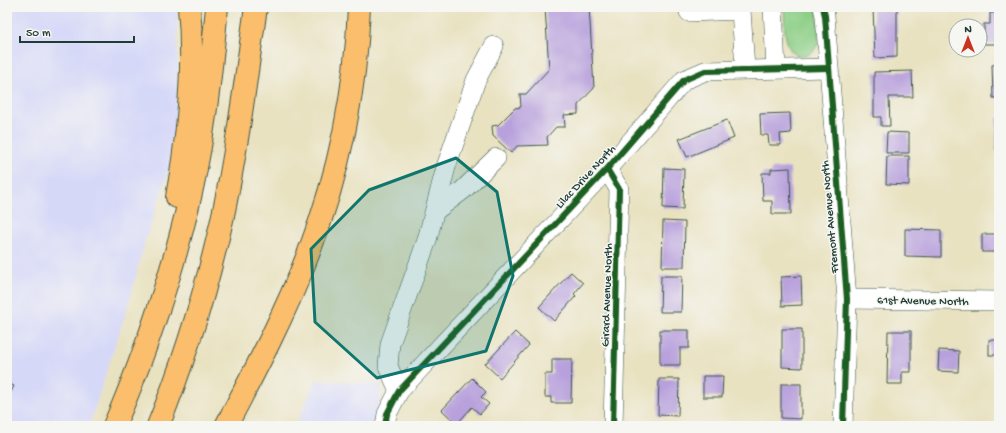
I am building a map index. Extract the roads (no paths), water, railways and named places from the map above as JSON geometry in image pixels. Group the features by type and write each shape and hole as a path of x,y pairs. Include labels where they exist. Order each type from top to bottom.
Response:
{"highway":[{"path":"114,426 151,312 169,235 178,188 190,92 191,30 189,7"},
{"path":"114,426 130,390 165,292 192,192 207,100 217,7"},
{"path":"158,426 190,340 214,253 228,186 256,7"},
{"path":"226,426 272,338 298,280 320,221 340,150 354,72 359,7"}],"street":[{"path":"773,7 776,69"},
{"name":"Fremont Avenue North","path":"823,7 825,16 847,298 843,426"},
{"path":"689,12 741,10 745,69"},
{"path":"399,391 388,366 390,344 427,240 446,167 476,80 494,46"},
{"name":"Lilac Drive North","path":"385,426 387,414 399,391 607,169 684,80 705,71 828,68"},
{"path":"435,211 463,190 496,158"},
{"name":"Girard Avenue North","path":"607,169 620,188 613,426"},
{"name":"61st Avenue North","path":"847,298 999,301"}]}
